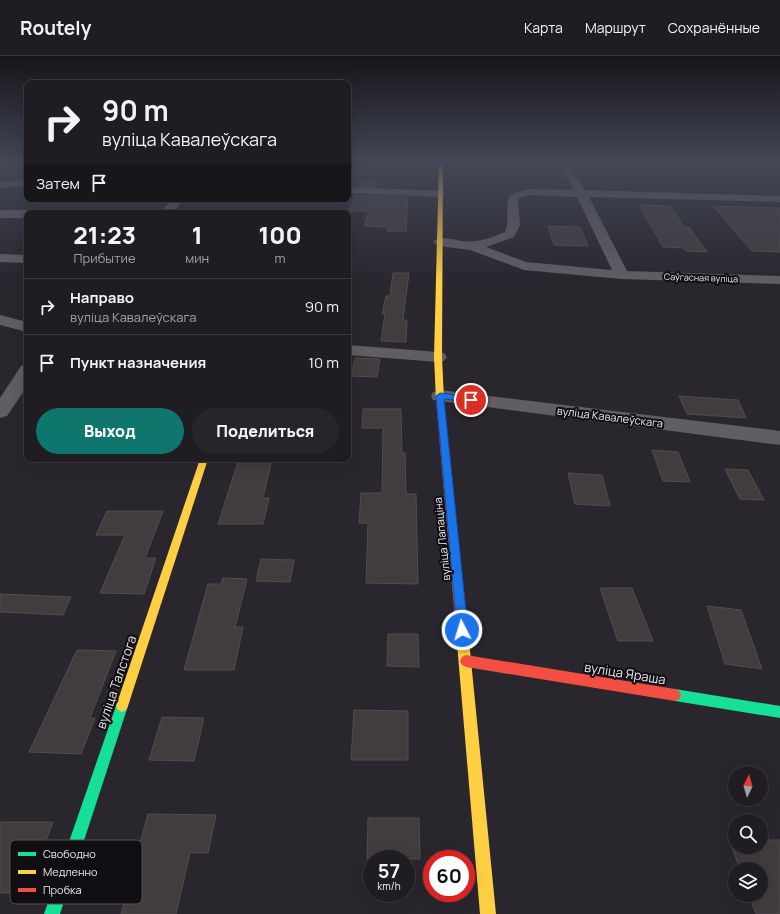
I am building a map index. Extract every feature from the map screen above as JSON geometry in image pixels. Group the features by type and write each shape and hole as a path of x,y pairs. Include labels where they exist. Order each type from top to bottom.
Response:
{"main road":[{"name":"вуліца Лапаціна","path":"440,202 438,357 440,396 466,661 488,914"},
{"name":"вуліца Талстога","path":"77,840 203,462"},
{"name":"вуліца Яраша","path":"466,661 780,712"},
{"name":"вуліца Талстога","path":"52,914 55,904"}],"street":[{"path":"168,210 176,202"},
{"path":"439,242 472,246 494,241 510,234 514,225 512,202"},
{"path":"585,202 622,276"},
{"path":"0,214 24,214"},
{"name":"Саўгасная вуліца","path":"472,246 524,266 622,276 780,280"},
{"path":"0,258 24,259"},
{"path":"0,320 24,326"},
{"path":"351,350 438,357"},
{"path":"0,410 15,391 24,375"},
{"name":"вуліца Кавалеўскага","path":"440,396 780,438"}],"building":[{"path":"352,202 408,202 406,231 387,231 388,227 364,226 369,211 349,210"},
{"path":"639,205 670,206 684,227 689,227 707,252 686,251 684,248 663,247"},
{"path":"713,206 780,208 780,252 752,251"},
{"path":"548,226 580,227 588,246 554,245"},
{"path":"393,273 409,273 403,320 407,320 406,342 381,341 385,314 382,314 386,296 390,296"},
{"path":"355,358 380,359 377,377 351,376"},
{"path":"679,396 738,400 746,418 687,414"},
{"path":"363,409 401,409 402,453 405,453 406,494 416,494 418,584 366,583 368,523 359,523 361,493 382,493 383,428 362,428"},
{"path":"652,450 678,452 690,482 663,481"},
{"path":"238,462 271,462 263,498 269,498 263,524 218,524"},
{"path":"725,469 748,470 764,500 740,499"},
{"path":"568,473 602,475 610,506 575,504"},
{"path":"107,511 163,511 145,558 156,558 144,594 100,593 125,535 96,535"},
{"path":"261,559 294,560 290,582 256,581"},
{"path":"223,578 247,579 235,627 243,627 234,670 184,670 208,584 221,584"},
{"path":"600,588 632,588 653,641 618,641"},
{"path":"0,594 71,597 63,615 0,612"},
{"path":"707,606 741,610 762,669 725,664"},
{"path":"388,634 418,634 419,667 387,666"},
{"path":"77,650 116,651 90,718 95,718 81,754 29,752"},
{"path":"354,710 408,711 408,760 351,760"},
{"path":"162,717 204,718 194,761 149,760"},
{"path":"148,814 216,815 208,853 190,853 176,914 121,914 124,904 142,904 141,840"},
{"path":"368,818 419,818 420,859 415,859 415,850 367,850"},
{"path":"0,822 53,822 46,840 10,840 10,893 0,893"},
{"path":"768,840 780,840 780,914 756,914 752,902 768,902 768,862 737,862 734,854 768,854"}],"traffic: fast":[{"path":"675,695 780,712"},
{"path":"77,840 122,706"},
{"path":"52,914 55,904"}],"traffic: slow":[{"path":"440,202 438,357 440,400"},
{"path":"122,706 203,462"},
{"path":"461,620 488,914"}],"traffic: jam":[{"path":"440,400 461,620"},
{"path":"466,661 675,695"}],"route":[{"path":"462,630 440,396 471,400"}]}
